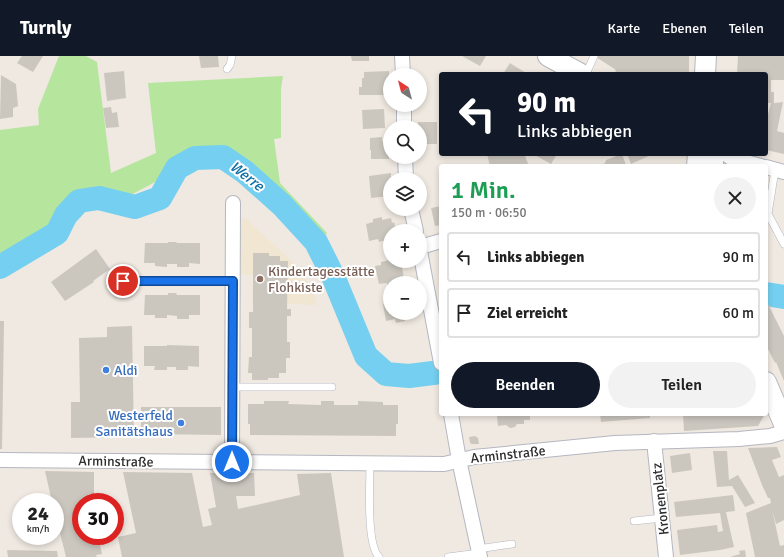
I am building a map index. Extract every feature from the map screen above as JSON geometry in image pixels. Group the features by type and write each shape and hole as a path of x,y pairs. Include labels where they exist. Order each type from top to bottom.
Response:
{"main road":[{"path":"548,56 577,72"},
{"path":"705,72 706,56"},
{"path":"718,72 719,56"},
{"path":"768,387 784,424"}],"street":[{"path":"402,56 402,68"},
{"path":"728,156 754,164"},
{"path":"232,202 232,462"},
{"path":"427,245 439,242"},
{"path":"424,268 437,324 439,343"},
{"path":"451,416 459,460 479,553"},
{"name":"Arminstraße","path":"0,460 444,464 474,458 614,443 739,439 770,436 784,432"},
{"name":"Kronenplatz","path":"654,441 666,557"}],"lane":[{"path":"227,69 230,65 232,56"},
{"path":"587,72 594,56"},
{"path":"775,170 768,214 784,244"},
{"path":"123,281 233,281"},
{"path":"232,387 332,388"},
{"path":"370,463 370,531 375,553 379,557"},
{"path":"634,521 662,518"},
{"path":"448,557 479,553 512,544"}],"shaded area":[{"path":"235,218 246,219 297,266 313,291 317,305 252,302 253,275 235,274"}],"green space":[{"path":"59,56 86,56 97,62 111,173 156,153 148,83 283,76 281,89 281,138 274,139 280,183 327,233 323,238 249,166 225,152 199,149 187,151 159,180 127,197 96,194 73,200 62,211 54,229 0,260 0,130 39,125 38,109"}],"building":[{"path":"22,56 43,56 33,72 17,63"},
{"path":"199,56 218,56 219,67 201,68"},
{"path":"351,56 369,56 369,61 352,61"},
{"path":"462,56 486,56 480,66"},
{"path":"689,56 689,72 616,72 616,70 596,57"},
{"path":"738,56 784,56 784,80 771,80 771,92 774,92 774,103 783,102 777,131 784,133 784,154 768,150 768,114 771,103 768,103 768,72 737,72"},
{"path":"510,63 525,72 504,72"},
{"path":"124,71 126,98 107,101 104,73"},
{"path":"383,71 383,95 359,95 359,87 362,87 364,72"},
{"path":"1,75 16,84 18,106 13,108 13,117 0,119"},
{"path":"111,107 112,113 117,112 119,127 106,128 103,108"},
{"path":"383,109 385,120 383,120 383,128 363,129 362,110"},
{"path":"427,122 437,122 437,144 427,144"},
{"path":"382,137 383,159 371,159 370,138"},
{"path":"488,156 525,156 528,164 490,164"},
{"path":"537,156 556,156 551,164"},
{"path":"617,156 623,156 626,164 603,164 606,160"},
{"path":"628,156 649,156 631,164"},
{"path":"383,174 383,197 371,198 369,176"},
{"path":"439,206 439,225 435,226 431,208"},
{"path":"382,217 382,220 391,218 392,223 394,222 394,224 383,224 383,241 379,242 378,239 369,241 366,224 373,222 373,219"},
{"path":"145,243 200,243 200,264 189,263 189,267 177,267 177,264 167,264 167,267 155,266 155,263 144,263"},
{"path":"96,249 110,269 93,281 94,282 65,301 51,282"},
{"path":"253,253 269,253 269,256 280,256 280,261 288,261 287,309 291,309 291,316 287,316 287,342 290,342 290,358 286,358 286,373 279,373 279,378 268,378 268,380 252,380 252,373 248,373 249,357 252,357 252,328 249,328 249,312 253,312"},
{"path":"381,262 383,262 383,268 402,268 404,276 383,276 383,284 379,284 375,266 381,265"},
{"path":"168,293 176,293 177,295 200,295 200,315 189,315 189,319 177,319 177,316 167,315 167,318 155,318 155,315 144,315 145,295 168,295"},
{"path":"768,304 784,336 784,381 776,362 775,363 768,349"},
{"path":"395,320 405,320 405,321 396,323"},
{"path":"0,321 4,321 2,449 0,449"},
{"name":"Aldi","path":"132,326 134,437 71,438 71,402 80,402 79,338 107,337 107,327"},
{"path":"144,346 199,346 199,367 188,366 188,370 176,370 176,367 167,367 167,370 154,370 155,366 144,366"},
{"path":"264,401 289,401 288,404 321,405 321,401 334,401 334,405 358,405 358,401 383,402 383,405 398,405 398,424 396,424 396,436 250,435 250,424 248,424 248,404 264,404"},
{"path":"141,407 221,407 221,435 141,434"},
{"path":"497,416 530,416 530,420 524,420 524,424 517,424 515,427 510,428 506,425 498,426"},
{"path":"600,416 650,416 650,418 601,422"},
{"path":"683,416 764,416 758,426 684,431"},
{"path":"475,436 478,438 479,444 470,443 469,437"},
{"path":"777,447 781,457 772,460 779,477 784,475 784,520 776,524 772,509 780,546 784,545 784,557 755,557 746,513 771,503 770,498 768,498 762,485 748,448"},
{"path":"713,451 727,451 729,480 738,475 755,503 745,507 732,486 717,487"},
{"path":"690,453 692,470 672,473 670,456"},
{"path":"45,471 94,472 94,493 72,493 72,545 100,545 102,554 96,555 97,557 66,557 63,545 64,493 50,493"},
{"path":"123,472 192,473 203,527 212,525 208,509 216,507 210,473 254,473 255,496 236,496 238,509 300,495 297,474 331,473 344,557 122,557 120,545 124,545 124,536 136,533"},
{"path":"733,495 735,511 726,512 734,547 680,555 677,530 717,525 718,532 723,531 720,513 676,517 674,502"},
{"path":"7,550 57,551 58,557 8,557"},
{"path":"745,550 746,557 730,557 740,554 739,551"}],"waterway":[{"name":"Werre","path":"0,267 57,233 66,215 79,201 99,198 135,207 160,198 177,168 195,158 223,157 245,172 282,205 316,242 333,276 366,356 386,374 409,376 439,372"},
{"name":"Werre","path":"768,294 784,297"}],"place":[{"name":"Kindertagesstätte Flohkiste","path":"260,279"},
{"name":"Aldi","path":"106,370"},
{"name":"Westerfeld Sanitätshaus","path":"181,423"}],"route":[{"path":"123,281 233,281 232,462"}]}
